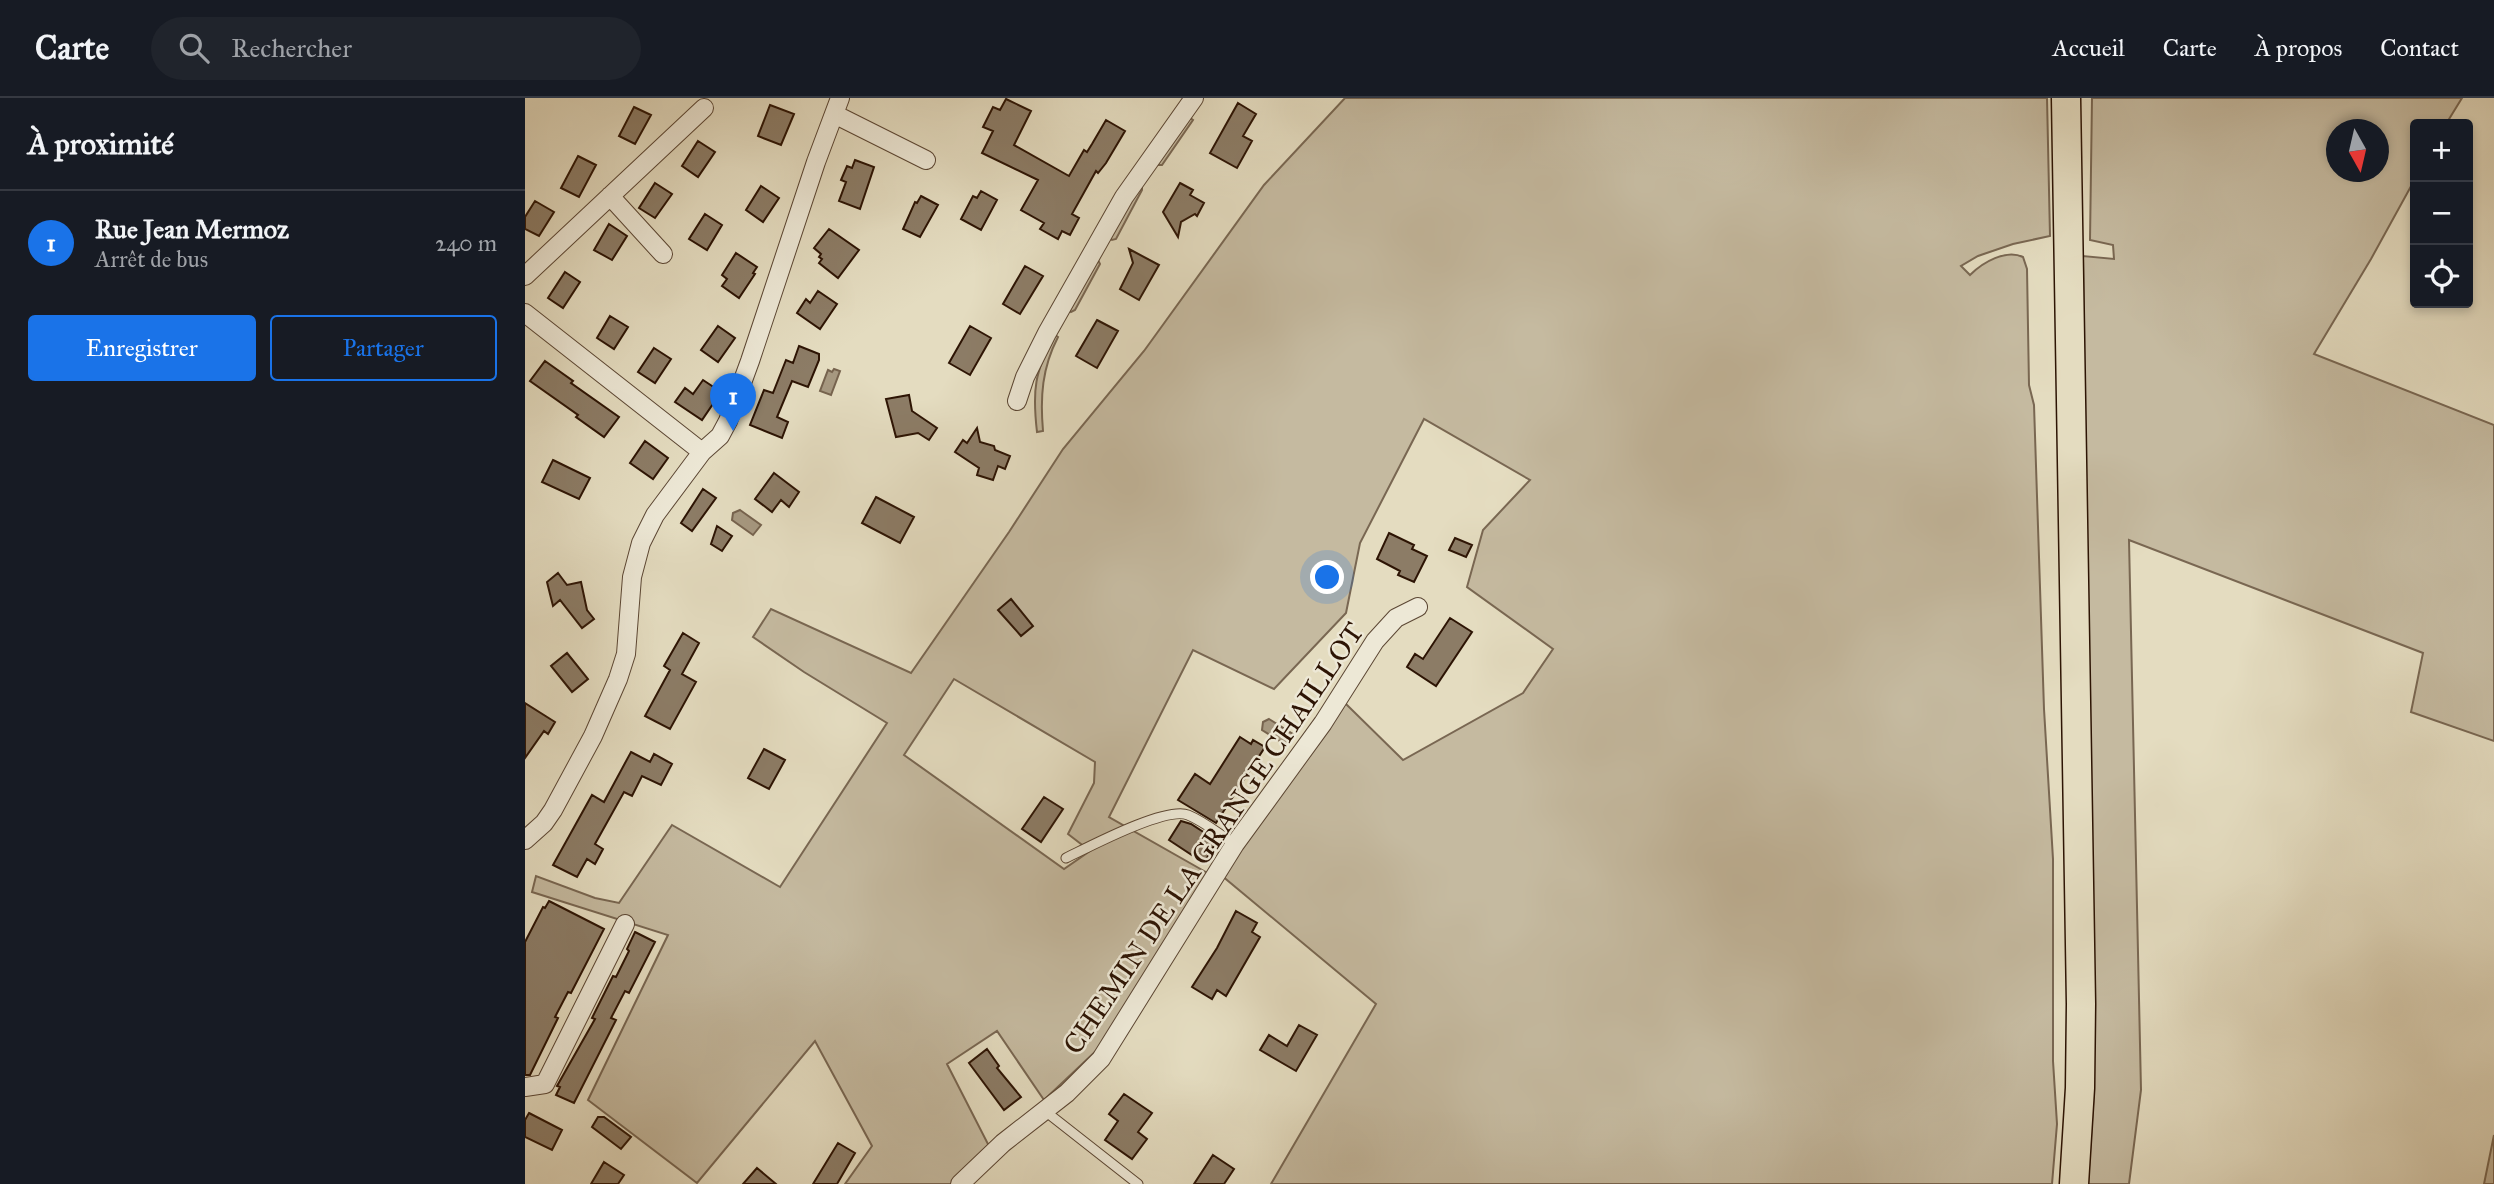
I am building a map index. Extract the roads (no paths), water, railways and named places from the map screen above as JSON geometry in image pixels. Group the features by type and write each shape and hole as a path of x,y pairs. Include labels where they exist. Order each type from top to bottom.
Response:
{"main road":[{"path":"2066,98 2081,1004 2080,1088 2074,1184"}],"street":[{"path":"1017,401 1037,352 1124,197 1194,98"},
{"path":"525,840 544,823 553,810 593,736 618,679 626,654 632,577 641,543 655,515 702,452 720,436 728,421 837,106 926,160"},
{"path":"525,276 704,108"},
{"path":"610,196 663,254"},
{"path":"525,313 702,452"},
{"name":"CHEMIN DE LA GRANGE CHAILLOT","path":"960,1184 1003,1143 1088,1074 1112,1043 1235,844 1322,723 1375,641 1396,618 1418,607"},
{"path":"525,1087 545,1084 625,924"}],"lane":[{"path":"1066,858 1122,831 1179,813 1188,815 1235,844"},
{"path":"1045,1111 1137,1184"}],"place":[{"name":"Rue Jean Mermoz","path":"733,431"}]}
